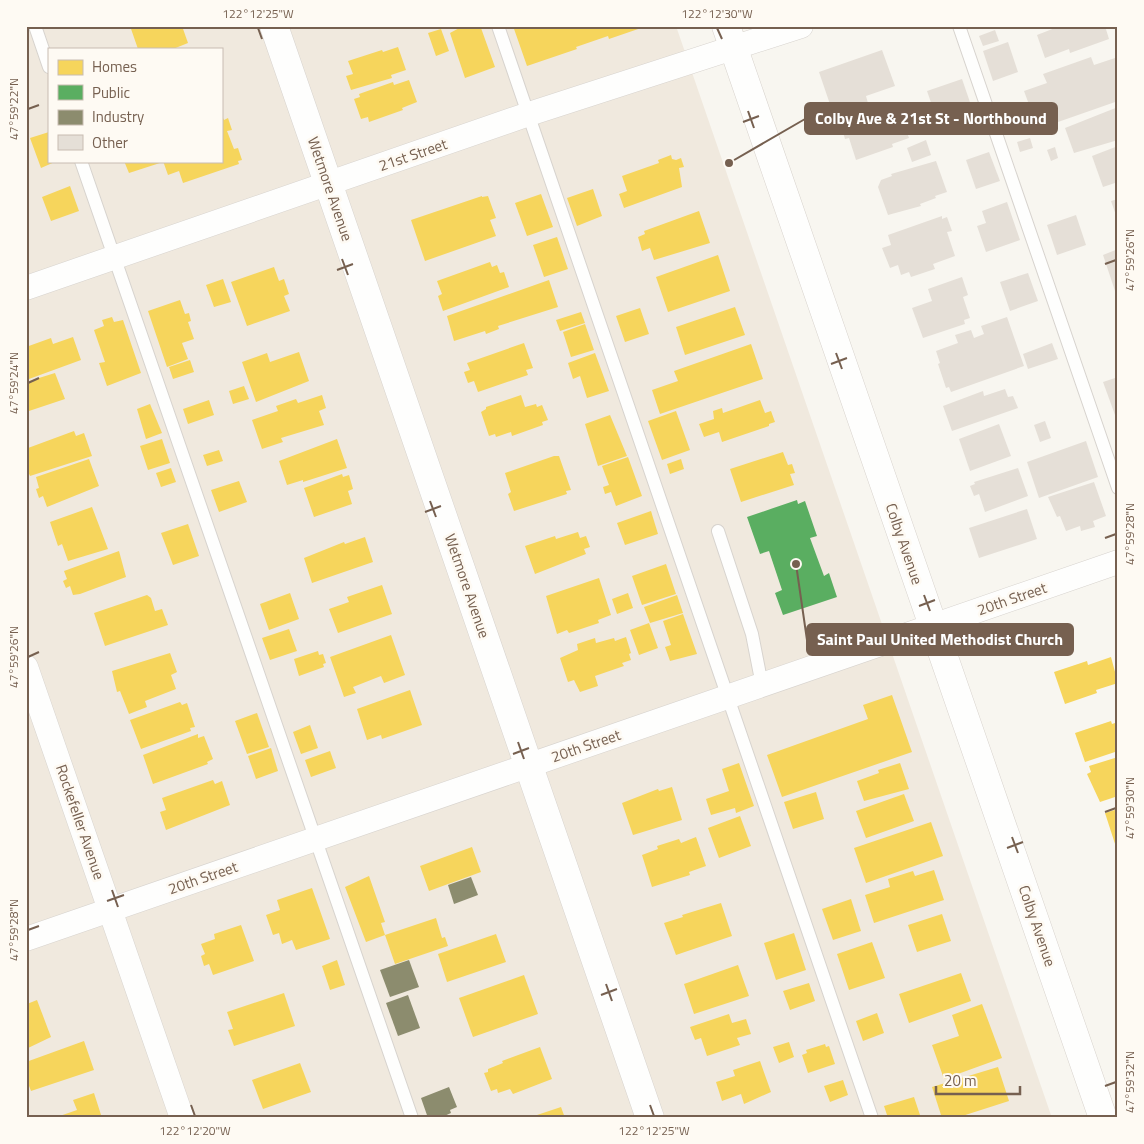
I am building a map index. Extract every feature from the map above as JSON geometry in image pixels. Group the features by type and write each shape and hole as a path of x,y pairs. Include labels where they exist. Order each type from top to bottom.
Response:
{"street":[{"name":"Wetmore Avenue","path":"274,26 650,1118"},
{"name":"21st Street","path":"26,288 529,114 730,38 801,26"},
{"name":"Colby Avenue","path":"730,38 1103,1118"},
{"name":"20th Street","path":"26,939 1118,562"},
{"name":"Rockefeller Avenue","path":"26,667 182,1118"}],"lane":[{"path":"35,26 48,64"},
{"path":"498,26 872,1118"},
{"path":"959,26 1118,488"},
{"path":"81,162 412,1118"},
{"path":"718,531 752,634 762,685"}],"shaded area":[{"path":"26,26 676,26 1052,1118 26,1118"}],"building: Homes":[{"path":"130,26 182,26 188,43 176,48 138,48"},
{"path":"463,26 483,26 481,28 495,67 465,78 450,33"},
{"path":"513,26 644,27 609,39 608,36 527,66"},
{"path":"441,29 449,51 436,56 428,33"},
{"path":"398,47 406,70 391,75 392,78 351,90 346,76 353,74 348,61"},
{"path":"409,80 417,102 402,108 403,110 369,122 368,117 361,119 354,99 360,97 359,94 393,82 394,85"},
{"path":"222,116 224,120 228,118 232,130 227,131 234,149 238,148 242,160 238,161 239,164 183,183 179,171 168,175 163,162 222,162"},
{"path":"48,132 48,162 55,162 41,168 30,138"},
{"path":"671,155 672,159 681,158 684,167 679,168 682,187 624,208 619,194 627,191 622,176 659,163 658,160"},
{"path":"124,162 163,162 129,173"},
{"path":"70,186 79,211 51,221 42,197"},
{"path":"593,189 602,216 577,226 567,198"},
{"path":"541,194 553,227 527,236 515,203"},
{"path":"482,196 488,196 496,218 490,220 496,236 425,261 411,220"},
{"path":"699,211 710,243 654,260 650,248 642,251 638,237 645,234 644,231"},
{"path":"557,237 568,269 544,277 533,245"},
{"path":"718,255 730,291 668,312 656,277"},
{"path":"490,262 492,267 497,265 500,273 504,272 509,287 443,311 438,296 442,294 437,281"},
{"path":"274,267 279,281 284,279 289,294 284,296 290,311 247,326 231,282"},
{"path":"223,279 231,302 214,307 206,285"},
{"path":"549,280 558,307 498,326 499,329 486,334 485,331 454,341 447,316"},
{"path":"180,300 185,314 189,313 191,321 188,322 194,339 182,343 188,359 167,367 148,311"},
{"path":"735,307 745,335 685,355 676,327"},
{"path":"640,308 649,334 625,342 616,316"},
{"path":"581,312 585,323 560,331 556,320"},
{"path":"112,317 114,322 123,320 141,373 107,386 99,363 105,362 94,330 104,326 102,320"},
{"path":"585,324 594,350 571,357 563,332"},
{"path":"73,337 81,360 29,379 26,370 26,347 51,338 53,344"},
{"path":"524,343 533,368 526,370 528,375 478,392 474,381 468,383 464,372 470,370 467,363"},
{"path":"751,344 763,379 660,414 652,390 678,381 674,371"},
{"path":"299,352 309,381 256,402 242,362 267,353 270,362"},
{"path":"595,353 609,391 587,398 580,376 573,379 568,363"},
{"path":"190,360 194,372 173,379 169,367"},
{"path":"55,373 65,399 26,412 26,382"},
{"path":"244,386 249,399 233,404 229,391"},
{"path":"322,395 326,408 319,411 324,425 281,438 283,442 262,449 252,420 278,411 276,406 296,399 298,403"},
{"path":"521,395 525,407 536,404 537,407 542,405 548,420 542,422 543,425 512,436 511,432 496,437 495,434 489,436 481,412 486,407"},
{"path":"209,400 214,415 188,424 183,409"},
{"path":"760,400 765,413 771,411 775,422 769,424 769,426 722,442 719,432 704,437 699,424 714,419 713,411 722,408 723,413"},
{"path":"150,404 162,433 146,439 137,409"},
{"path":"676,411 690,450 662,460 648,421"},
{"path":"610,415 627,456 598,466 585,424"},
{"path":"74,431 76,436 84,433 92,456 30,476 26,467 28,448"},
{"path":"162,439 170,463 148,470 140,446"},
{"path":"337,439 347,468 287,485 279,461"},
{"path":"219,450 223,461 207,466 203,455"},
{"path":"783,452 788,465 792,464 795,473 790,474 794,485 741,502 730,469"},
{"path":"554,456 559,456 571,490 566,491 567,494 514,511 508,494 511,492 505,473"},
{"path":"628,457 642,496 616,506 611,492 605,494 603,487 609,485 602,466"},
{"path":"89,459 99,486 47,507 43,496 39,498 36,489 39,488 36,477"},
{"path":"681,459 684,469 670,474 667,464"},
{"path":"171,468 176,482 161,487 156,473"},
{"path":"342,474 343,477 349,475 353,489 348,491 352,504 314,517 304,488"},
{"path":"239,481 247,502 219,512 211,490"},
{"path":"92,507 108,549 68,561 62,544 58,546 50,522"},
{"path":"651,511 658,534 625,545 617,523"},
{"path":"188,524 199,556 173,565 161,533"},
{"path":"578,532 580,538 586,536 590,547 584,549 586,554 535,574 525,546 555,536 556,539"},
{"path":"365,537 373,562 312,583 304,558 344,542 345,544"},
{"path":"119,551 126,577 80,594 73,595 70,586 66,588 63,581 67,579 64,571"},
{"path":"666,564 676,594 642,605 632,576"},
{"path":"599,578 611,615 598,620 599,623 569,633 567,630 557,634 546,596"},
{"path":"382,585 392,614 338,633 329,609 349,602 347,597"},
{"path":"290,593 299,619 269,630 260,604"},
{"path":"628,593 633,608 617,614 612,599"},
{"path":"147,595 151,598 155,611 162,609 168,625 105,646 94,613"},
{"path":"677,595 683,613 650,623 644,607"},
{"path":"683,614 697,654 670,661 665,647 671,645 663,621"},
{"path":"649,623 658,648 639,655 630,630"},
{"path":"289,629 297,651 270,660 262,638"},
{"path":"391,635 405,675 384,683 381,676 353,687 356,693 344,697 330,657"},
{"path":"626,637 631,660 622,663 624,666 595,676 598,686 580,692 574,680 568,682 560,658 578,650 577,644 595,638 596,643 614,638 615,641"},
{"path":"318,651 319,655 323,654 326,663 323,664 324,667 299,676 294,659"},
{"path":"170,653 177,672 171,675 176,689 145,701 147,707 129,714 120,691 117,692 112,671"},
{"path":"1111,657 1118,683 1096,690 1097,693 1065,704 1054,672 1087,661 1088,665"},
{"path":"410,690 422,725 382,739 381,735 367,740 357,709"},
{"path":"892,695 912,752 782,797 767,755 868,719 863,705"},
{"path":"180,702 182,705 187,703 195,727 190,728 191,731 141,749 130,720"},
{"path":"257,713 269,747 247,754 235,721"},
{"path":"1111,721 1112,724 1118,722 1118,751 1085,762 1075,733"},
{"path":"310,725 318,748 301,754 293,732"},
{"path":"198,734 198,738 204,736 213,759 207,762 208,764 153,784 143,755"},
{"path":"271,748 278,771 256,779 248,756"},
{"path":"330,751 336,768 311,777 305,760"},
{"path":"1118,757 1118,796 1100,802 1087,774 1091,772 1089,766"},
{"path":"739,763 754,806 736,813 735,808 711,815 706,799 729,791 722,769"},
{"path":"900,763 909,789 864,801 857,781 879,773 878,770"},
{"path":"213,780 215,784 222,781 230,805 166,830 160,812 166,810 162,798"},
{"path":"672,787 682,820 633,835 622,803 658,789 659,791"},
{"path":"816,792 824,819 793,829 784,802"},
{"path":"904,794 914,821 866,838 856,811"},
{"path":"1118,809 1118,850 1117,850 1105,813"},
{"path":"740,816 751,846 719,858 708,828"},
{"path":"931,822 943,856 866,883 854,848"},
{"path":"696,837 706,866 689,872 690,875 652,887 642,855 658,849 657,846 679,839 681,843"},
{"path":"472,847 481,872 429,891 420,866"},
{"path":"934,870 944,900 874,923 865,895 890,887 888,879 913,871 915,876"},
{"path":"369,876 385,922 381,923 385,935 366,942 345,887"},
{"path":"312,888 330,939 296,950 292,940 282,944 279,933 273,935 266,915 280,910 277,900"},
{"path":"851,899 861,931 833,940 822,909"},
{"path":"721,903 732,936 676,955 664,923 683,917 682,915"},
{"path":"942,914 951,941 917,952 908,925"},
{"path":"436,918 442,938 445,937 448,946 395,964 385,935"},
{"path":"241,925 254,961 213,975 209,964 204,966 201,956 205,954 201,944 215,939 214,934"},
{"path":"794,933 806,970 776,980 764,943"},
{"path":"496,934 506,962 447,982 438,954"},
{"path":"872,942 885,978 849,990 837,954"},
{"path":"337,960 345,985 330,990 322,966"},
{"path":"738,965 749,996 694,1014 684,984"},
{"path":"961,973 971,1001 909,1023 899,994"},
{"path":"524,975 538,1014 473,1037 459,998"},
{"path":"809,983 815,1001 790,1010 783,991"},
{"path":"284,993 295,1026 234,1046 228,1030 233,1029 227,1012"},
{"path":"37,1000 51,1037 26,1049 26,1007 27,1004"},
{"path":"982,1004 1002,1058 944,1079 932,1045 959,1036 952,1015"},
{"path":"877,1013 884,1033 863,1041 856,1021"},
{"path":"729,1014 732,1023 746,1019 751,1034 737,1038 740,1045 707,1056 701,1038 695,1040 690,1027"},
{"path":"84,1041 94,1070 31,1091 26,1078 26,1062"},
{"path":"789,1042 794,1057 779,1063 773,1047"},
{"path":"825,1044 826,1047 829,1046 835,1064 808,1073 802,1055 807,1053 806,1050"},
{"path":"540,1047 552,1079 513,1094 510,1089 498,1093 497,1089 491,1091 484,1073 488,1072 488,1069 503,1063 502,1061"},
{"path":"760,1061 771,1092 744,1104 741,1094 722,1101 716,1082 735,1076 733,1070"},
{"path":"300,1063 311,1092 263,1109 252,1080"},
{"path":"998,1067 1009,1101 956,1118 942,1118 932,1087"},
{"path":"843,1080 848,1095 830,1102 824,1086"},
{"path":"94,1093 102,1118 54,1118 77,1110 73,1100"},
{"path":"914,1097 921,1118 888,1118 884,1106"},
{"path":"561,1107 565,1118 531,1118 531,1117"}],"building: Public":[{"path":"797,500 798,504 805,501 817,536 810,538 824,576 829,573 837,597 783,615 775,593 782,590 769,551 760,554 747,517"}],"building: Industry":[{"path":"471,877 478,895 454,904 448,885"},
{"path":"409,960 419,987 390,997 380,970"},
{"path":"408,995 420,1028 398,1036 386,1003"},
{"path":"449,1087 457,1107 450,1110 451,1113 440,1118 428,1118 421,1098"}],"building: Other":[{"path":"1060,26 1105,26 1109,39 1070,53 1069,49 1045,58 1037,35"},
{"path":"995,30 999,41 983,46 979,36"},
{"path":"1008,42 1018,72 993,81 983,51"},
{"path":"882,50 895,86 866,96 869,107 835,119 819,72"},
{"path":"1091,57 1094,65 1115,58 1118,65 1118,101 1038,129 1024,91 1047,83 1043,74"},
{"path":"962,79 972,108 937,120 927,91"},
{"path":"1118,107 1118,140 1074,153 1065,128"},
{"path":"882,115 884,121 901,116 909,138 892,144 893,147 856,160 849,138 845,139 842,129"},
{"path":"1030,138 1033,148 1020,152 1017,142"},
{"path":"926,140 931,155 912,162 907,148"},
{"path":"1118,146 1118,182 1103,187 1092,156"},
{"path":"1055,147 1058,158 1051,161 1047,150"},
{"path":"989,152 1000,181 976,189 966,160"},
{"path":"936,161 947,192 920,204 921,206 888,215 878,187 881,180 892,176 891,174"},
{"path":"1118,199 1118,221 1111,201"},
{"path":"1007,202 1020,240 986,252 977,226 986,223 982,211"},
{"path":"1076,215 1086,245 1057,255 1047,225"},
{"path":"942,216 942,219 947,217 952,231 947,232 955,256 933,264 935,269 911,277 909,272 901,275 898,265 890,268 882,248 891,245 888,235"},
{"path":"1118,249 1118,297 1117,297 1103,255"},
{"path":"1028,273 1038,301 1010,311 1000,282"},
{"path":"962,277 968,295 963,297 970,318 964,320 965,324 923,338 912,308 932,301 928,289"},
{"path":"1007,317 1024,366 951,392 949,387 946,388 936,351 958,343 955,335 971,330 974,338 984,334 981,326"},
{"path":"1052,343 1058,359 1028,369 1023,354"},
{"path":"1118,377 1118,414 1115,415 1103,382"},
{"path":"1005,389 1008,397 1013,396 1018,408 952,431 943,406 983,391 984,396"},
{"path":"1045,421 1051,438 1040,442 1034,425"},
{"path":"999,424 1011,456 970,471 959,439"},
{"path":"1086,441 1098,477 1039,498 1027,462"},
{"path":"1018,468 1028,496 985,512 979,494 974,496 970,486 975,484 974,482"},
{"path":"1094,482 1106,516 1093,521 1095,527 1081,531 1080,526 1066,531 1060,516 1057,517 1048,497"},
{"path":"1027,509 1037,539 979,558 969,528"}],"place":[{"name":"Colby Ave & 21st St - Northbound","path":"729,163"},
{"name":"Saint Paul United Methodist Church","path":"796,564"}]}
